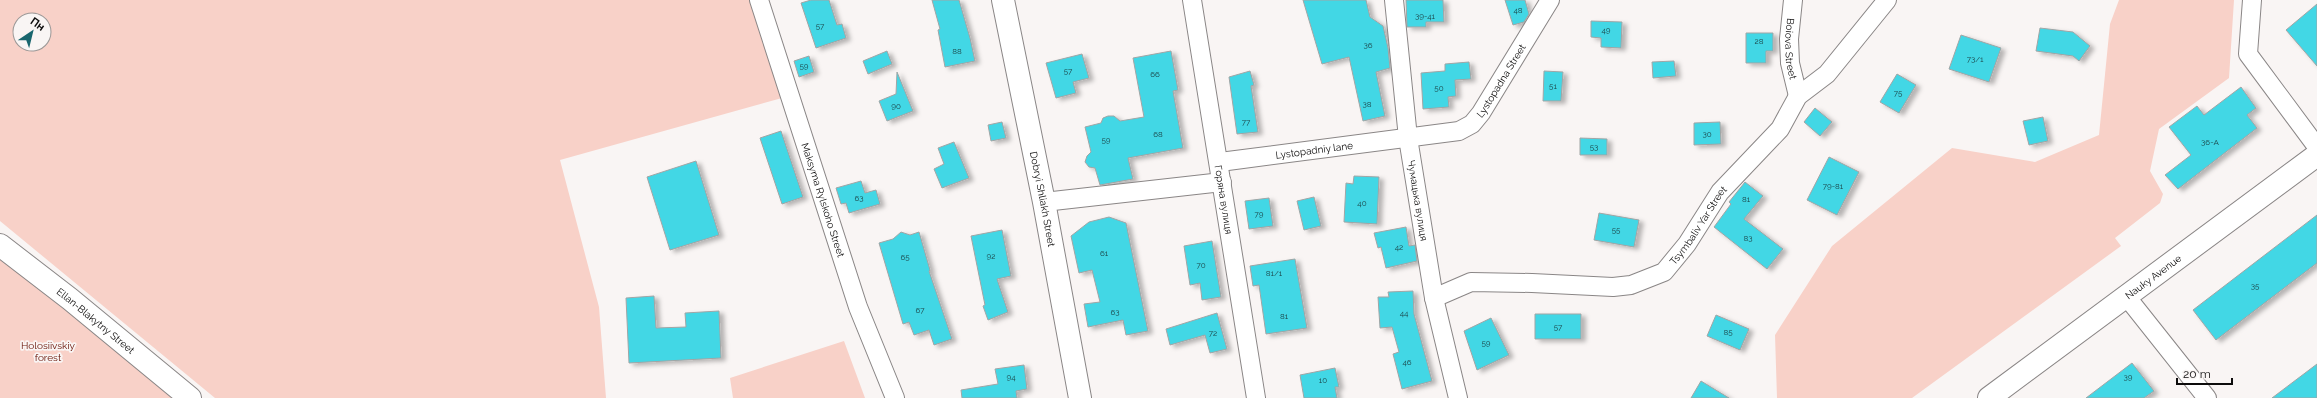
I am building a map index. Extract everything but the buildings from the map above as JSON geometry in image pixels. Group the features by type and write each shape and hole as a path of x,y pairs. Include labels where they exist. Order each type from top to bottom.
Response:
{"street":[{"name":"Maksyma Rylskoho Street","path":"759,0 858,307 895,398"},
{"name":"Dobryi Shliakh Street","path":"1003,0 1044,202 1080,398"},
{"name":"Горяна вулиця","path":"1192,0 1220,162 1256,398"},
{"name":"Чумацька вулиця","path":"1394,0 1408,138 1434,298 1458,398"},
{"name":"Lystopadna Street","path":"1408,138 1459,130 1472,124 1481,113 1550,0"},
{"name":"Boiova Street","path":"1793,0 1789,39 1790,63 1798,96"},
{"name":"Tsymbaliv Yar Street","path":"1434,298 1471,282 1532,283 1613,288 1632,285 1664,272 1687,244 1720,192 1780,129 1798,96 1827,74 1887,0"},
{"path":"2252,0 2248,54 2317,147"},
{"name":"Lystopadniy lane","path":"1220,162 1408,138"},
{"name":"Nauky Avenue","path":"1989,398 2317,155"},
{"path":"1044,202 1222,182"},
{"name":"Ellan-Blakytny Street","path":"0,245 70,299 190,398"},
{"path":"2126,296 2207,398"}],"green space":[{"path":"0,0 751,0 782,98 560,160 599,307 606,398 215,398 0,221"},
{"path":"2119,0 2234,0 2229,78 2159,129 2150,171 2163,194 2160,203 2115,238 2121,246 1912,398 1777,398 1775,335 1832,246 1952,148 2035,162 2099,135 2110,24"},
{"name":"Holosiivskiy forest","path":"0,252 181,398 0,398"},
{"path":"844,341 865,398 733,398 730,378"}]}
